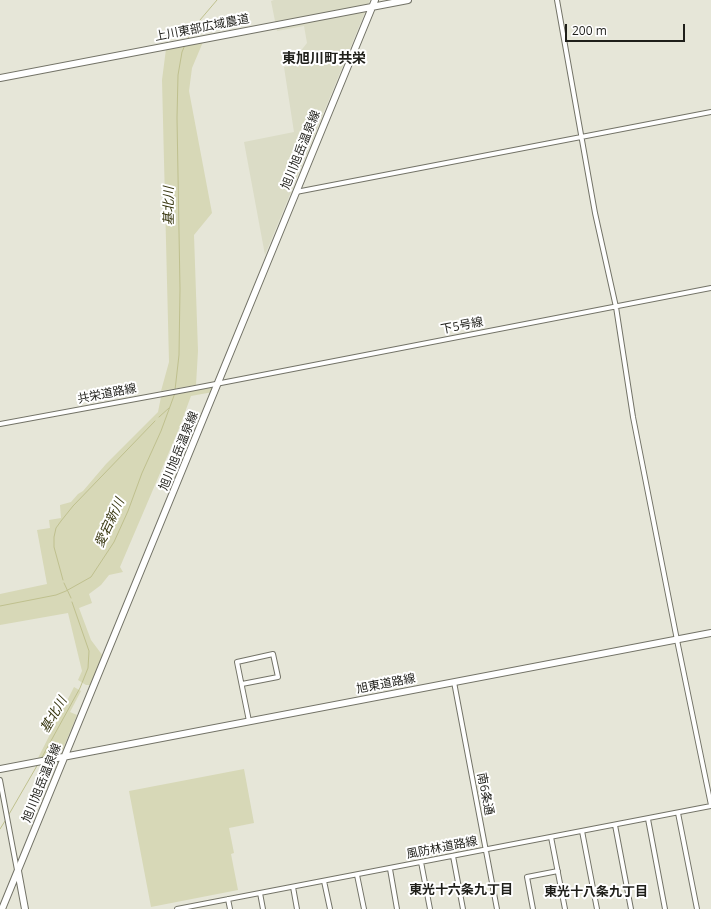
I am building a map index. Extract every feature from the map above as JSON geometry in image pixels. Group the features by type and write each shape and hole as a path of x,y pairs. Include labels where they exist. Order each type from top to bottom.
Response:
{"street":[{"name":"旭川旭岳温泉線","path":"2,908 375,0"},
{"name":"上川東部広域農道","path":"0,78 408,0"},
{"path":"557,0 595,213 616,307 633,417 711,806"},
{"path":"296,192 711,112"},
{"name":"下5号線","path":"217,383 711,288"},
{"name":"共栄道路線","path":"0,424 217,383"},
{"name":"旭東道路線","path":"0,769 711,633"},
{"path":"242,684 278,677 273,654 237,662 249,721"},
{"name":"南6条通","path":"454,682 497,909"},
{"path":"0,780 25,909"},
{"name":"風防林道路線","path":"177,909 195,907 228,899 711,806"},
{"path":"678,813 697,909"},
{"path":"648,818 665,909"},
{"path":"615,825 631,909"},
{"path":"582,831 597,909"},
{"path":"551,837 565,909"},
{"path":"454,856 464,909"},
{"path":"421,862 430,909"},
{"path":"390,869 397,909"},
{"path":"533,909 527,878 558,871"},
{"path":"357,875 364,909"},
{"path":"324,881 330,909"},
{"path":"293,887 297,909"},
{"path":"260,893 263,909"},
{"path":"228,899 230,909"}],"shaded area":[{"path":"370,0 265,255 244,142 294,132 284,67 299,65 299,53 307,43 304,26 277,31 271,1"},
{"path":"203,42 192,68 189,91 212,213 194,235 198,351 196,385 161,391 169,362 162,80 166,49"},
{"path":"215,386 213,392 191,396 178,431 120,567 123,572 109,575 101,585 89,594 92,603 79,608 91,640 103,656 91,685 86,685 78,680 82,671 68,613 0,625 0,594 47,584 37,530 50,528 49,520 61,518 60,505 71,502 83,491 106,464 158,412 161,397"},
{"path":"74,687 81,691 70,712 77,715 63,749 58,754 38,758"},
{"path":"244,769 254,823 229,828 234,853 231,854 238,890 151,907 129,791"}],"waterway":[{"name":"基北川","path":"187,40 200,20 217,0"},
{"name":"基北川","path":"175,390 179,355 180,289 177,118 178,75 182,52 185,45"},
{"name":"愛宕新川","path":"0,606 56,595 91,577 114,542 161,431 175,393"},
{"name":"愛宕新川","path":"159,417 169,408"},
{"name":"基北川","path":"63,580 54,547 56,528 73,506 155,421"},
{"name":"愛宕新川","path":"64,583 71,598"},
{"name":"基北川","path":"41,759 80,688 88,668 89,651 72,602"},
{"name":"基北川","path":"8,816 38,764"},
{"name":"基北川","path":"0,829 5,821"}],"district":[{"name":"東旭川町共栄","path":"324,59"},
{"name":"東光十六条九丁目","path":"461,890"},
{"name":"東光十八条九丁目","path":"596,892"}]}
